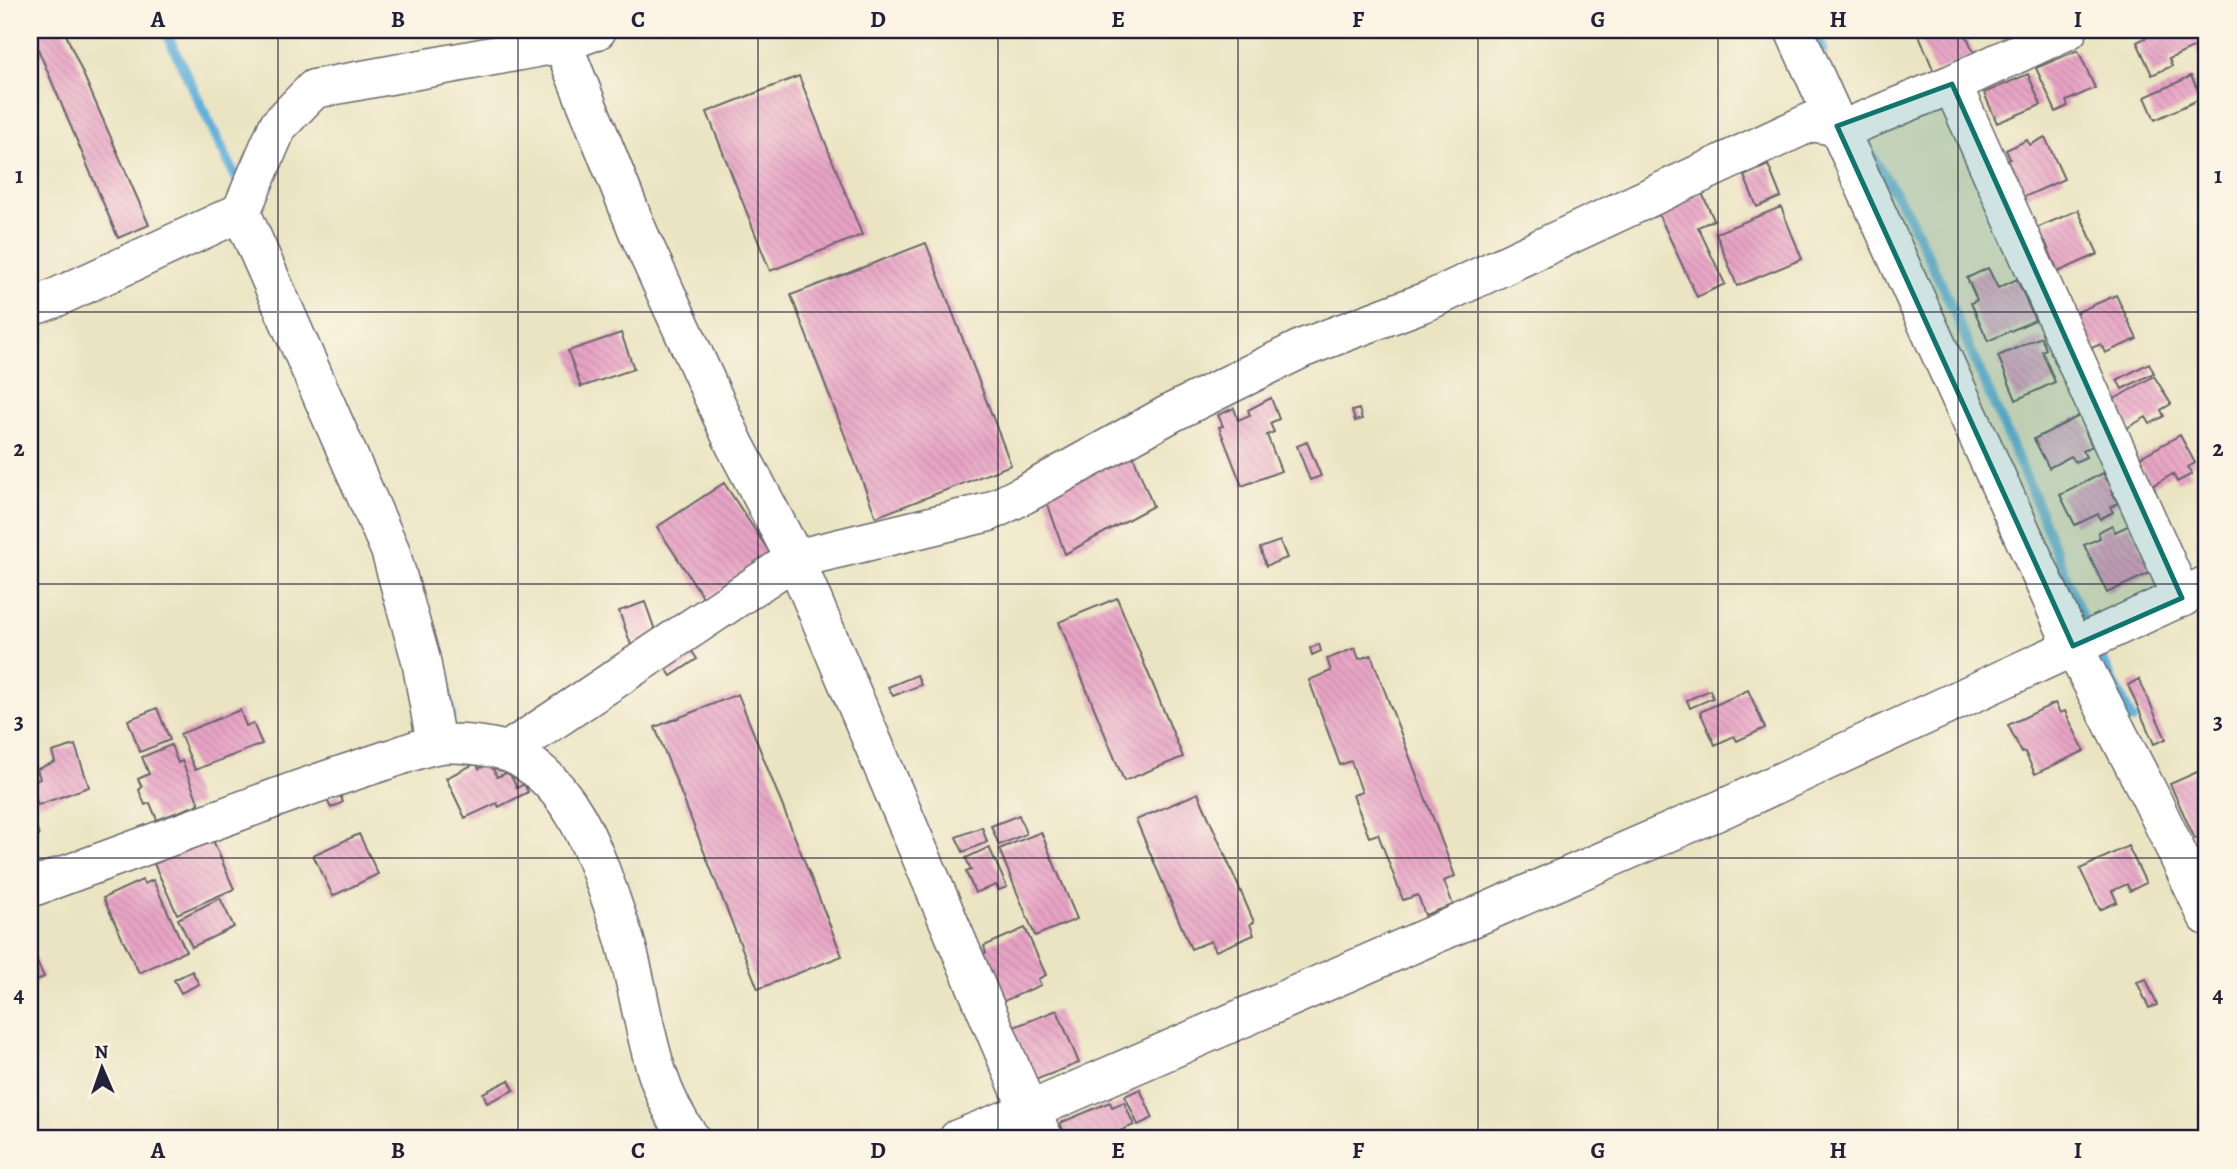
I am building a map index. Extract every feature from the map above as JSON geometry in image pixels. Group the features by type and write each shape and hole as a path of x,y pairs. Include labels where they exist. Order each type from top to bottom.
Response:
{"street":[{"path":"1794,30 1946,362 2087,640 2151,797 2207,916"},
{"path":"506,751 795,559 989,512 1173,412 1303,348 1430,300 1811,122 1846,128 1952,84 2068,30"},
{"path":"30,307 53,299 241,212 278,126 314,89 572,34 639,234 735,445 795,559 1036,1125"},
{"path":"958,1139 1036,1125 2194,591 1952,84"},
{"path":"241,212 390,551 421,660 436,744"},
{"path":"30,888 312,785 436,744 506,751 551,781 569,803 593,851 625,937 653,1063 670,1108 691,1139"}],"highlighted area":[{"path":"1952,84 2182,598 2073,646 1837,126"}],"building":[{"path":"30,30 64,30 149,225 118,238"},
{"path":"1917,30 1964,30 1975,55 1934,72"},
{"path":"2151,30 2207,30 2207,50 2198,54 2195,47 2169,59 2172,66 2152,75 2137,42 2153,34"},
{"path":"2078,50 2095,88 2066,101 2068,106 2056,112 2036,68"},
{"path":"2028,74 2041,105 1997,123 1984,93"},
{"path":"799,76 862,235 770,271 707,112"},
{"path":"2191,76 2202,98 2155,120 2145,97"},
{"path":"2045,137 2064,179 2020,199 2003,162 2010,159 2006,150 2027,140 2030,145"},
{"path":"1768,165 1781,197 1757,207 1744,176"},
{"path":"1702,193 1714,220 1698,227 1725,284 1697,297 1658,213"},
{"path":"1781,207 1802,259 1737,286 1716,233"},
{"path":"2078,210 2098,254 2058,272 2045,241 2041,243 2034,229"},
{"path":"926,243 1011,465 876,517 791,295"},
{"path":"1988,268 1998,288 2017,279 2035,320 1988,341 1971,303 1977,300 1967,278"},
{"path":"2116,295 2137,339 2105,353 2101,344 2089,349 2073,314"},
{"path":"621,333 634,369 581,387 568,351"},
{"path":"2041,337 2046,349 2042,351 2055,382 2016,400 1998,356"},
{"path":"2149,363 2154,373 2122,389 2117,380"},
{"path":"2154,376 2171,404 2161,410 2164,416 2150,424 2146,417 2127,428 2111,401"},
{"path":"1271,398 1279,419 1270,423 1274,432 1267,435 1281,471 1242,486 1219,427 1223,426 1218,415 1234,408 1238,420 1250,415 1248,410"},
{"path":"1359,409 1362,419 1355,421 1352,411"},
{"path":"2079,416 2090,432 2086,433 2092,446 2083,451 2086,457 2075,462 2071,456 2049,468 2034,439"},
{"path":"2180,435 2195,463 2188,467 2192,474 2177,482 2173,474 2152,486 2137,459"},
{"path":"1307,442 1321,476 1310,480 1297,446"},
{"path":"1130,448 1153,506 1065,554 1045,496"},
{"path":"2103,473 2107,480 2111,478 2116,488 2111,490 2118,503 2110,507 2113,512 2100,519 2098,514 2075,525 2060,495"},
{"path":"724,483 772,556 705,600 657,527"},
{"path":"2112,525 2115,532 2130,525 2152,572 2107,593 2084,545 2100,538 2098,532"},
{"path":"1280,541 1287,558 1266,566 1260,548"},
{"path":"1117,598 1183,757 1124,781 1059,622"},
{"path":"645,602 657,636 631,645 619,611"},
{"path":"1319,644 1321,651 1312,655 1310,648"},
{"path":"1355,648 1359,659 1371,655 1455,876 1444,881 1453,905 1425,915 1418,895 1403,900 1378,834 1369,837 1353,795 1362,792 1351,761 1340,765 1309,680 1331,671 1327,659"},
{"path":"691,650 697,659 671,676 665,667"},
{"path":"917,675 921,685 893,696 888,687"},
{"path":"2139,679 2166,739 2154,744 2128,685"},
{"path":"1710,690 1713,698 1690,708 1687,700"},
{"path":"1748,690 1765,728 1737,741 1734,736 1715,745 1700,712"},
{"path":"738,694 842,956 758,989 655,727"},
{"path":"2055,703 2060,713 2065,711 2084,751 2035,774 2008,725"},
{"path":"157,708 170,740 140,752 128,720"},
{"path":"240,710 246,726 253,723 262,744 195,770 180,734"},
{"path":"75,745 89,787 38,805 30,783 40,779 37,769 55,762 52,752"},
{"path":"171,745 178,763 182,761 199,804 157,820 150,803 145,805 139,790 142,787 138,779 149,774 142,757"},
{"path":"476,763 479,769 490,763 497,777 509,772 517,788 524,784 528,792 499,807 497,803 465,818 446,778"},
{"path":"2204,769 2207,771 2207,833 2195,839 2170,784"},
{"path":"339,793 343,802 331,808 327,800"},
{"path":"1198,793 1254,922 1250,924 1254,935 1216,951 1211,941 1191,949 1136,820"},
{"path":"30,812 39,835 30,839"},
{"path":"1019,815 1026,834 999,845 991,826"},
{"path":"982,827 987,842 963,852 956,837"},
{"path":"1041,832 1077,919 1035,936 999,849"},
{"path":"359,834 378,874 333,896 313,855"},
{"path":"212,838 234,889 177,914 154,864"},
{"path":"2128,846 2146,883 2130,891 2127,884 2112,891 2117,902 2100,910 2080,869"},
{"path":"989,847 1007,887 999,890 996,885 975,893 966,872 971,870 966,858"},
{"path":"142,880 144,884 153,880 186,951 139,973 103,898"},
{"path":"220,898 234,927 192,947 178,919"},
{"path":"1025,928 1046,975 1038,979 1041,985 997,1004 976,958 986,953 984,946"},
{"path":"30,947 44,977 30,984"},
{"path":"192,971 199,984 181,993 174,980"},
{"path":"2146,979 2157,1005 2149,1008 2137,982"},
{"path":"1057,1010 1079,1063 1030,1082 1009,1029"},
{"path":"509,1080 514,1090 487,1103 483,1093"},
{"path":"1140,1089 1153,1118 1138,1125 1125,1096"},
{"path":"1110,1102 1112,1107 1124,1102 1134,1125 1101,1139 1067,1139 1060,1123"}],"waterway":[{"path":"165,30 241,188"},
{"path":"1816,30 1823,50"},
{"path":"1867,148 1907,212 1947,296 2033,494 2082,617 2132,720"},
{"path":"443,674 451,715"},
{"path":"651,1100 657,1139"}]}
